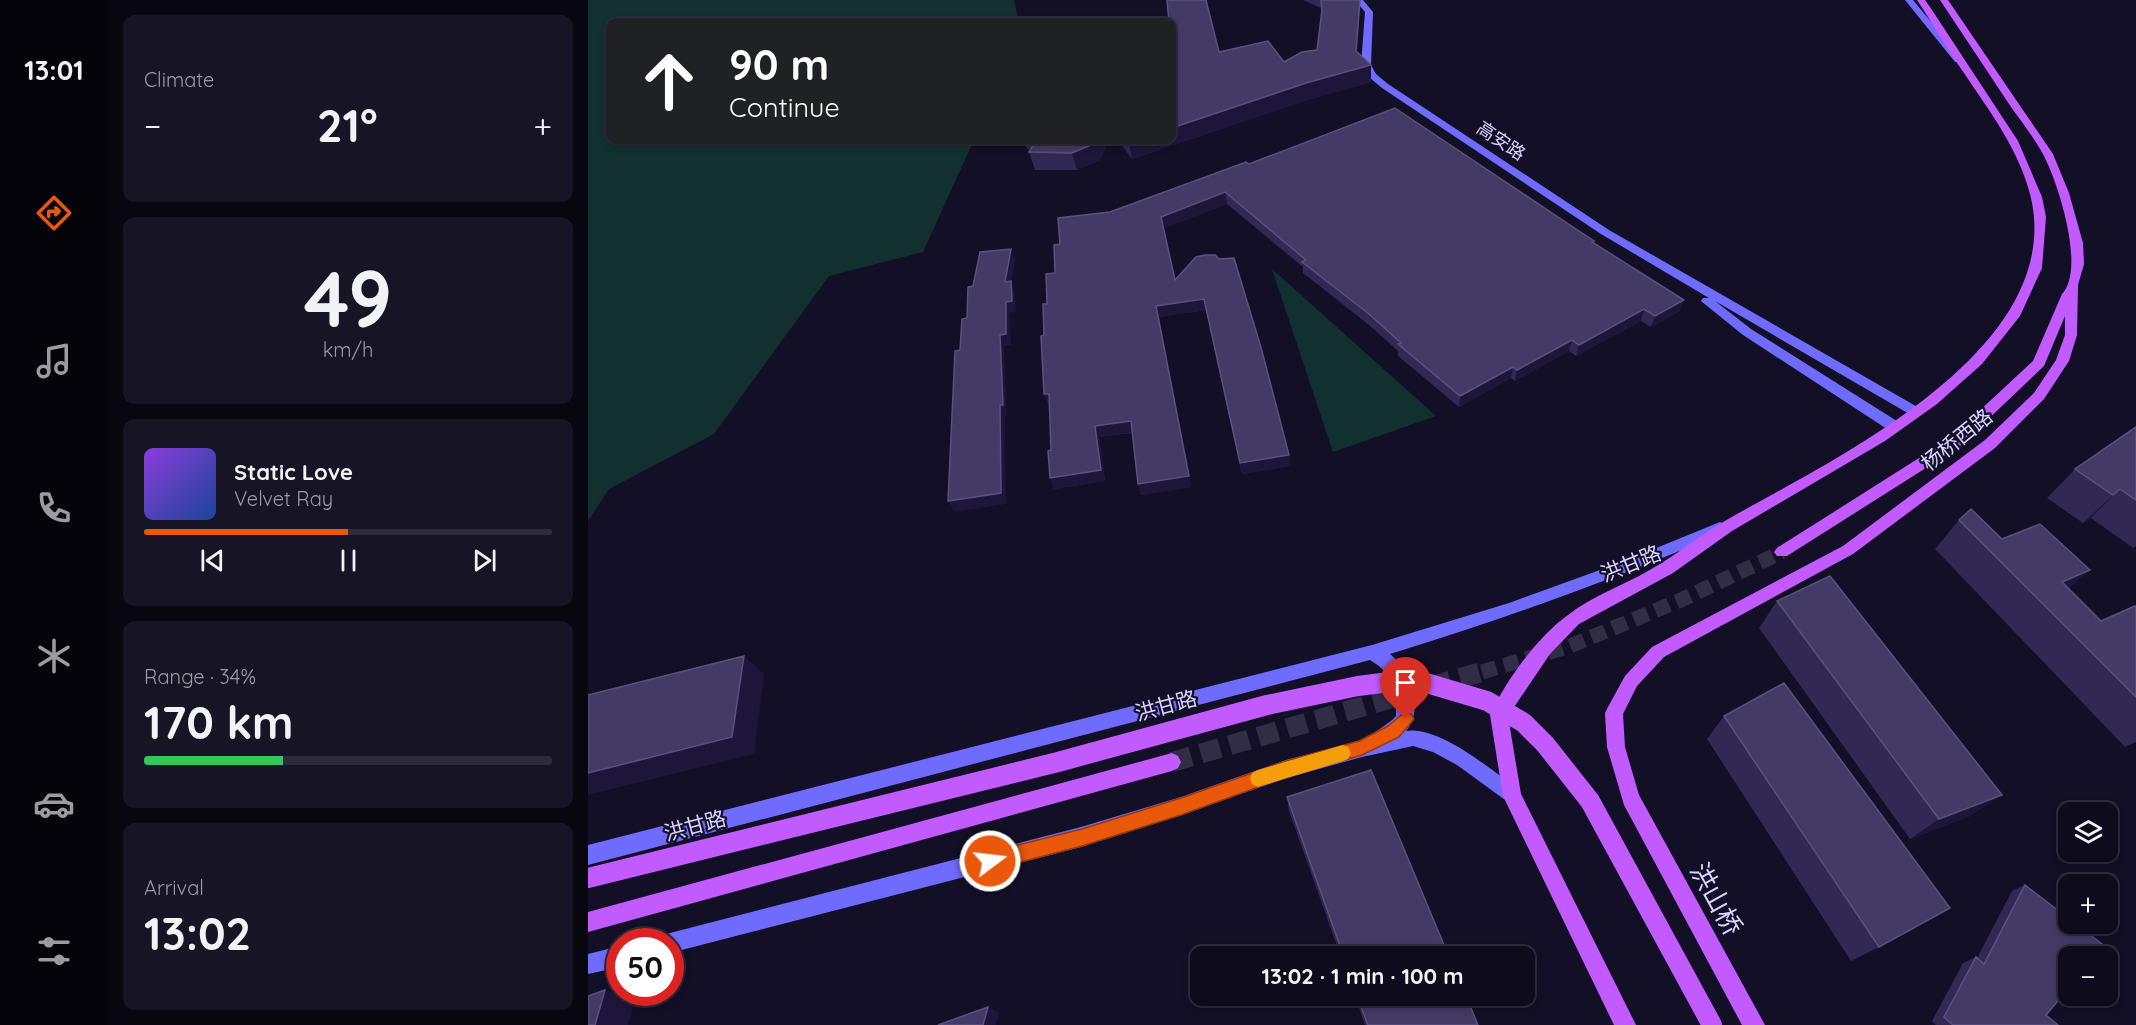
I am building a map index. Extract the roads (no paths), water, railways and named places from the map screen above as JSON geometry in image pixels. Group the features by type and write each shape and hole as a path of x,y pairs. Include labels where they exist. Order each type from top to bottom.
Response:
{"main road":[{"name":"高安路","path":"1359,0 1369,12 1366,65 1373,76 1605,232 1916,412"},
{"path":"1909,0 1966,69"},
{"path":"1625,1025 1512,796 1499,715 1529,669 1562,629 1579,616 1667,568 1734,522 1775,502 1895,427 1974,364 2006,328 2026,292 2040,245 2040,219 2036,198 2023,159 1996,112 1921,0"},
{"name":"杨桥西路","path":"1630,798 1616,747 1614,713 1631,681 1658,652 1848,550 1990,444 2038,396 2062,361 2071,335 2072,285 2078,264 2077,243 2064,193 2048,154 1944,0"},
{"name":"高安路","path":"1680,277 1747,332 1895,427"},
{"path":"1782,552 1954,443 2039,363 2072,285"},
{"name":"洪甘路","path":"588,855 1372,652 1509,610 1628,567 1734,522"},
{"path":"1362,748 1394,732 1406,719 1405,682 1392,663 1372,652"},
{"path":"588,878 1070,759 1267,705 1359,686 1413,679 1460,691 1487,701 1524,723 1545,744 1590,801 1712,1025"},
{"path":"684,939 1082,837 1181,806 1286,769 1362,748 1413,738 1437,745 1490,777 1512,796"},
{"path":"588,922 1172,762"},
{"name":"洪山桥","path":"1630,798 1754,1025"},
{"path":"588,964 606,960"}],"tunnel":[{"path":"1482,672 1570,646 1681,600 1782,552"},
{"path":"1172,762 1488,670"}]}
